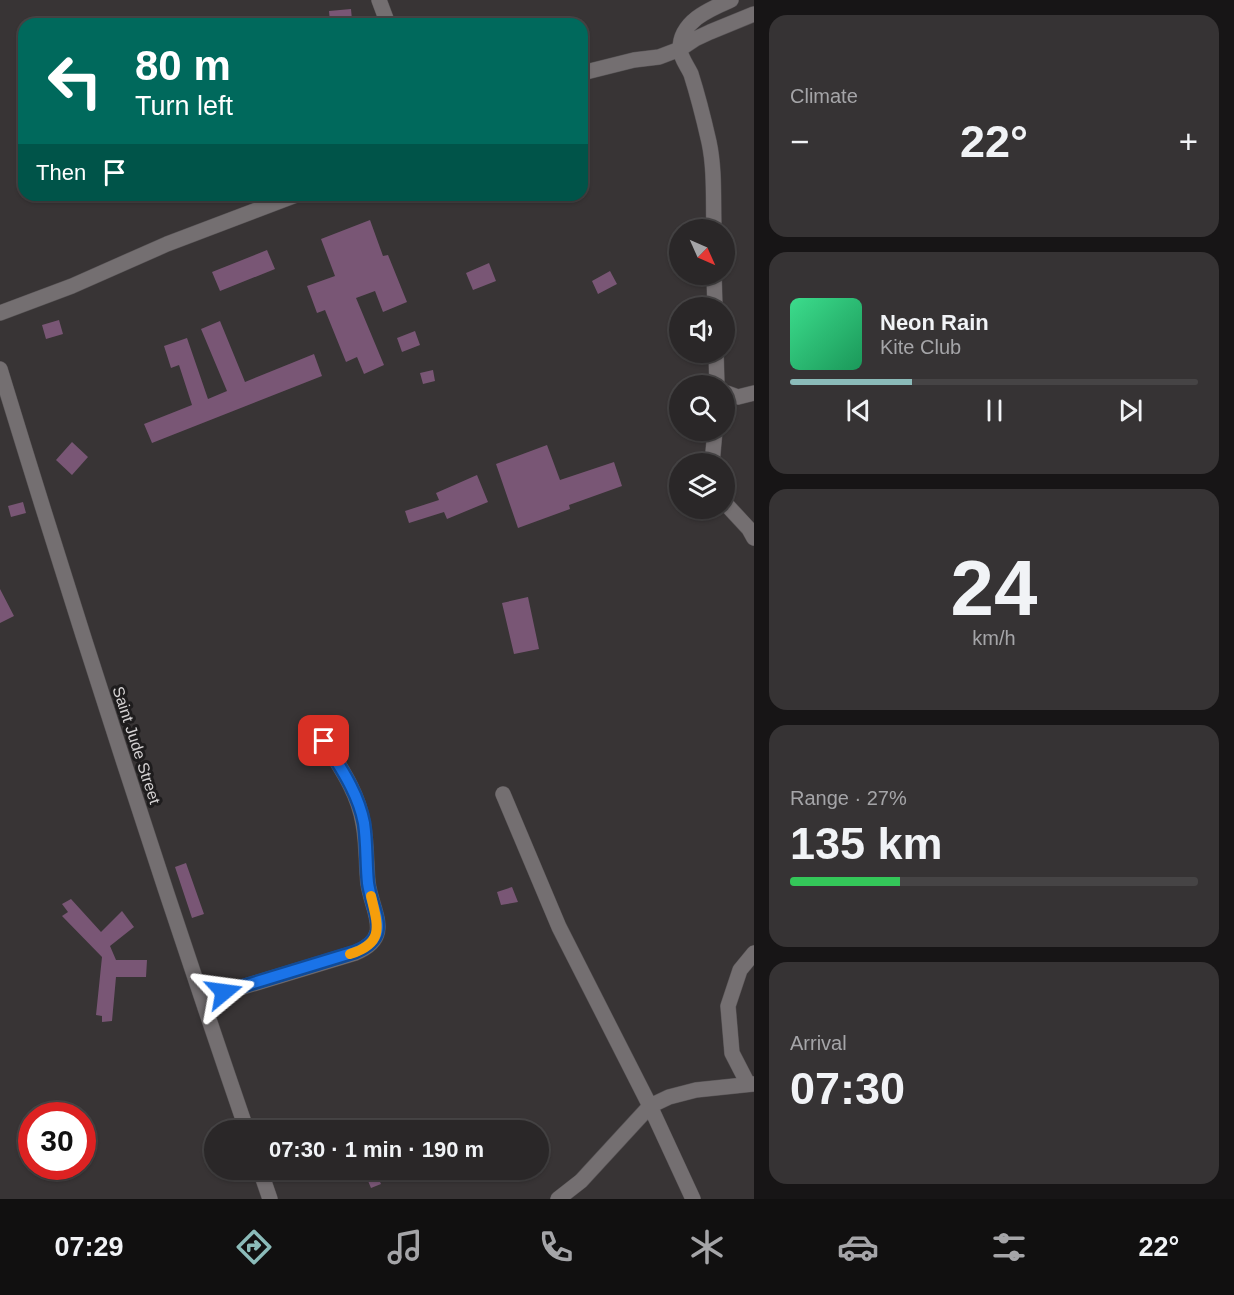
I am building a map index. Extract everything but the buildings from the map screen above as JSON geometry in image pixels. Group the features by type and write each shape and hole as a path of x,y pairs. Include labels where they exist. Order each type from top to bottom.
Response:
{"street":[{"path":"379,0 386,18"},
{"path":"714,219 709,144 691,75 681,52 684,35 691,23 703,12 730,0"},
{"path":"681,52 695,39 754,15"},
{"path":"588,72 634,60 681,52 754,24"},
{"path":"0,313 72,286 167,244 280,201"},
{"name":"Saint Jude Street","path":"0,369 168,900 243,1120"},
{"path":"735,396 754,393"},
{"path":"735,514 754,538"},
{"path":"203,999 355,952 368,947 375,938 378,926 368,885 363,822 349,780 324,741"},
{"path":"503,794 559,927 650,1106 693,1199"},
{"path":"558,1199 581,1181 650,1106 669,1097 696,1090 751,1084 732,1053 728,1006 740,970 754,953"},
{"path":"263,1180 270,1199"}],"slow traffic":[{"path":"350,954 368,947 375,938 378,926 371,896"}],"route":[{"path":"224,992 355,952 368,947 375,938 378,926 368,885 363,822 349,780 324,741"}]}
